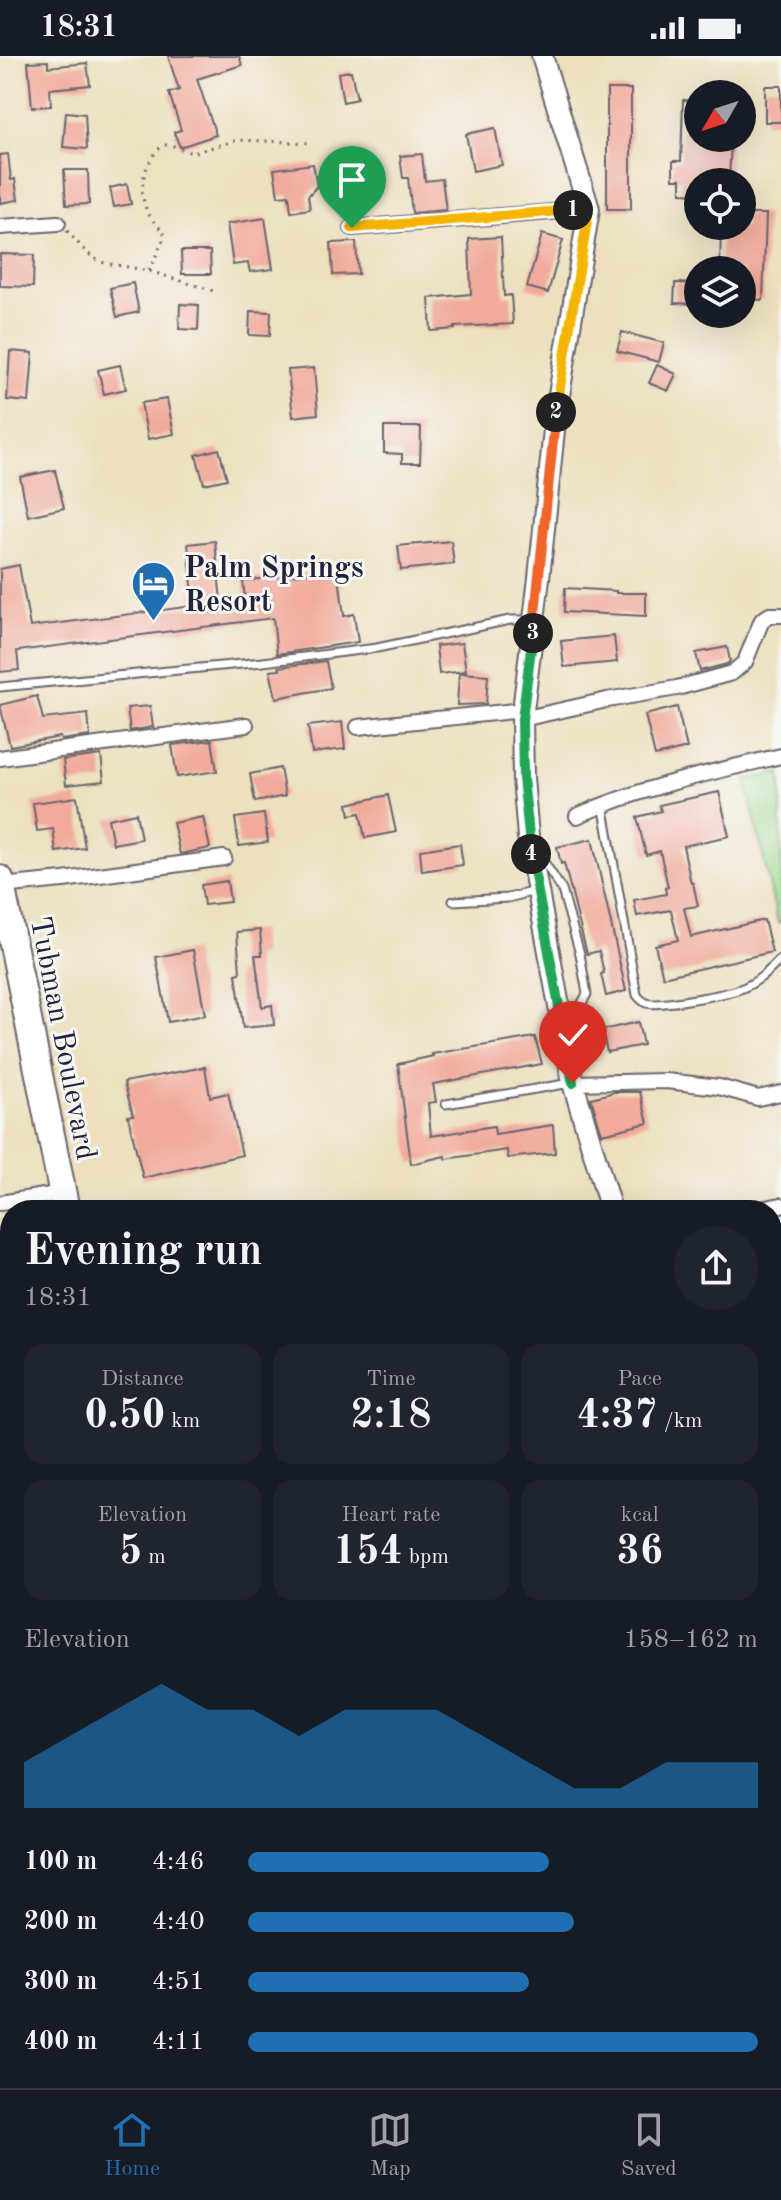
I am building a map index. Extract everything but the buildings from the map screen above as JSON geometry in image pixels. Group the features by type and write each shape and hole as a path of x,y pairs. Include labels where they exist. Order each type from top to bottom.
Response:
{"highway":[{"name":"Tubman Boulevard","path":"1,883 65,1200"}],"street":[{"path":"542,56 589,209 555,420 523,714 523,778 528,837 573,1083 608,1200"},
{"path":"352,228 589,209"},
{"path":"0,227 58,223"},
{"path":"358,727 523,714 677,688 732,673 745,662 762,620 770,615 781,615"},
{"path":"0,758 246,725"},
{"path":"577,816 603,804 662,786 781,756"},
{"path":"1,883 63,880 224,858"},
{"path":"573,1083 666,1081 719,1087 758,1098 781,1093"}],"lane":[{"path":"0,687 349,652 510,620 534,621"},
{"path":"603,804 637,995 643,1002 664,1003 740,990 760,980 781,959"},
{"path":"528,837 562,890 580,954 587,994 564,1035"},
{"path":"453,901 508,898 537,891"},
{"path":"446,1104 573,1083"}],"path":[{"path":"149,271 164,238 164,231 149,216 141,187 148,161 163,145 192,153 238,140 312,143"},
{"path":"58,223 100,262 149,271 217,292"}],"green space":[{"path":"781,773 781,922 778,923 746,780"}],"place":[{"name":"Palm Springs Resort","path":"153,623"}],"route":[{"path":"352,228 589,209 555,420 522,719 528,837 573,1083"}]}
